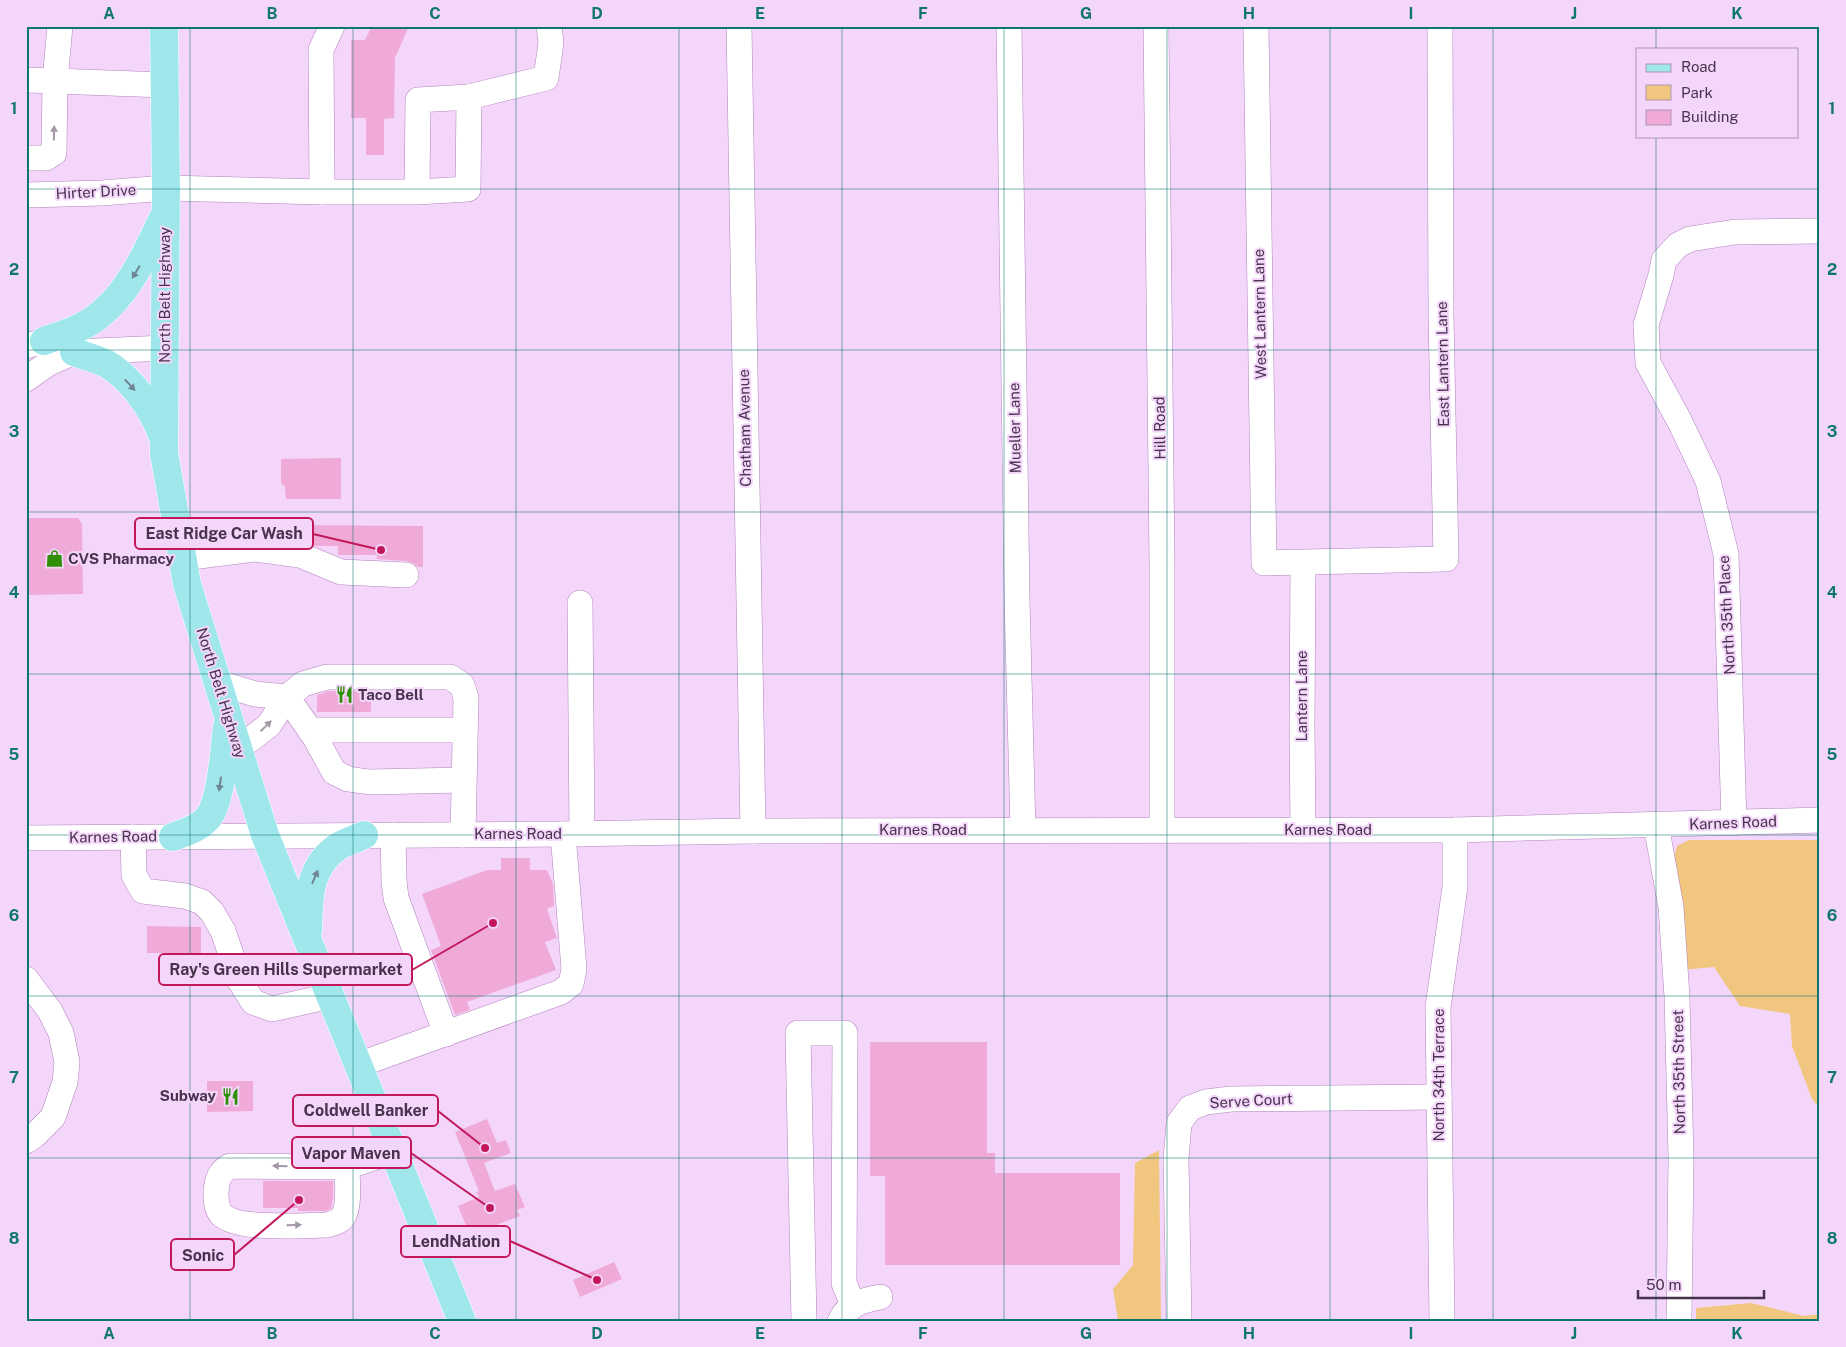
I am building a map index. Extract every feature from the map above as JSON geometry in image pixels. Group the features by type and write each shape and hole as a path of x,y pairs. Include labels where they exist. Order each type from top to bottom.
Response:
{"main road":[{"name":"North Belt Highway","path":"164,26 166,200 164,453 188,584 265,836 462,1321"},
{"path":"35,343 65,334 97,318 119,295 136,272 166,200"},
{"path":"74,352 107,364 123,377 143,398 158,423 164,440"},
{"path":"172,837 194,829 208,818 217,799 228,718"},
{"path":"308,943 309,892 315,874 326,856 340,846 364,835"}],"street":[{"path":"36,195 36,158 54,153 55,81 60,26"},
{"path":"322,192 321,50 332,26"},
{"path":"416,192 418,100 469,97 546,78 551,43 549,26"},
{"name":"Chatham Avenue","path":"739,26 753,831"},
{"name":"Mueller Lane","path":"1009,26 1017,600 1023,830"},
{"name":"Hill Road","path":"1156,26 1162,563 1162,829"},
{"name":"West Lantern Lane","path":"1256,26 1264,563 1303,563"},
{"name":"East Lantern Lane","path":"1303,563 1446,559 1441,316 1440,26"},
{"path":"26,80 164,85"},
{"name":"Hirter Drive","path":"36,195 102,193 166,200 322,192 416,192 468,189 469,97"},
{"name":"North 35th Place","path":"1734,822 1726,554 1708,481 1680,422 1648,363 1646,325 1664,260 1678,246 1690,239 1735,232 1820,231"},
{"path":"35,343 126,339 165,348"},
{"path":"26,379 49,363 74,352 165,348"},
{"path":"183,558 255,549 300,555 342,572 406,575"},
{"name":"Lantern Lane","path":"1303,563 1302,725 1304,830"},
{"path":"358,1066 561,992 571,984 574,969 573,834 580,603"},
{"path":"238,749 269,725 287,697 303,684 327,677 450,677 462,685 466,698 463,835"},
{"path":"219,683 255,694 287,697 310,730 334,772 348,780 369,782 463,780"},
{"path":"310,730 465,730"},
{"name":"Karnes Road","path":"26,838 753,831 1455,830 1820,820"},
{"name":"North 35th Street","path":"1656,825 1671,907 1677,997 1681,1158 1679,1321"},
{"name":"North 34th Terrace","path":"1442,1321 1438,1007 1455,887 1455,830"},
{"path":"393,835 396,898 446,1034"},
{"path":"133,837 134,875 144,891 185,896 202,902 212,912 223,931 240,981 253,1002 272,1009 330,996"},
{"path":"26,979 50,1011 61,1033 67,1062 65,1082 53,1118 26,1140"},
{"path":"804,1321 798,1033 845,1033 844,1283 846,1313"},
{"name":"Serve Court","path":"1179,1321 1176,1158 1179,1123 1190,1108 1206,1102 1231,1099 1439,1097"},
{"path":"347,1167 344,1216 337,1222 327,1225 248,1224 232,1221 222,1214 218,1207 216,1199 218,1178 222,1171 230,1166 347,1167 393,1151"},
{"path":"846,1313 862,1301 880,1297"}],"green space":[{"path":"1689,840 1820,840 1820,1109 1812,1099 1792,1046 1790,1014 1740,1006 1714,967 1680,970 1672,863 1677,846"},
{"path":"1159,1150 1161,1321 1118,1321 1113,1289 1133,1265 1135,1163"},
{"path":"1751,1303 1804,1316 1820,1314 1820,1321 1696,1321 1696,1308"}],"building":[{"path":"372,26 409,26 395,58 394,118 384,119 384,155 366,155 366,118 351,118 351,40 365,40"},
{"path":"341,458 341,499 286,499 285,487 281,483 281,459"},
{"name":"CVS Pharmacy","path":"26,518 78,518 82,524 83,594 26,595"},
{"path":"294,525 423,526 423,567 418,567 407,561 377,559 377,555 338,555 338,546 315,546 294,540"},
{"name":"Taco Bell","path":"329,691 371,691 371,712 317,712 317,695"},
{"path":"501,858 530,858 530,870 547,870 553,884 554,906 547,909 557,938 545,942 556,970 467,1002 470,1010 455,1015 431,950 441,946 422,894 487,870 501,870"},
{"path":"147,926 201,927 201,953 147,953"},
{"path":"870,1042 987,1042 987,1153 995,1153 995,1173 1120,1173 1120,1265 885,1265 885,1176 870,1176"},
{"name":"Subway","path":"207,1081 253,1081 253,1111 207,1112"},
{"path":"487,1119 497,1143 506,1140 511,1153 484,1163 495,1191 515,1184 525,1207 517,1210 520,1216 470,1235 458,1206 479,1197 476,1192 479,1191 455,1132"},
{"path":"263,1181 333,1181 331,1209 325,1211 298,1211 298,1208 263,1208"},
{"path":"614,1262 622,1279 580,1297 573,1280"}],"place":[{"name":"East Ridge Car Wash","path":"381,550"},
{"name":"CVS Pharmacy","path":"54,559"},
{"name":"Taco Bell","path":"344,695"},
{"name":"Ray's Green Hills Supermarket","path":"493,923"},
{"name":"Subway","path":"230,1096"},
{"name":"Coldwell Banker","path":"485,1148"},
{"name":"Sonic","path":"299,1200"},
{"name":"Vapor Maven","path":"490,1208"},
{"name":"LendNation","path":"597,1280"}]}
